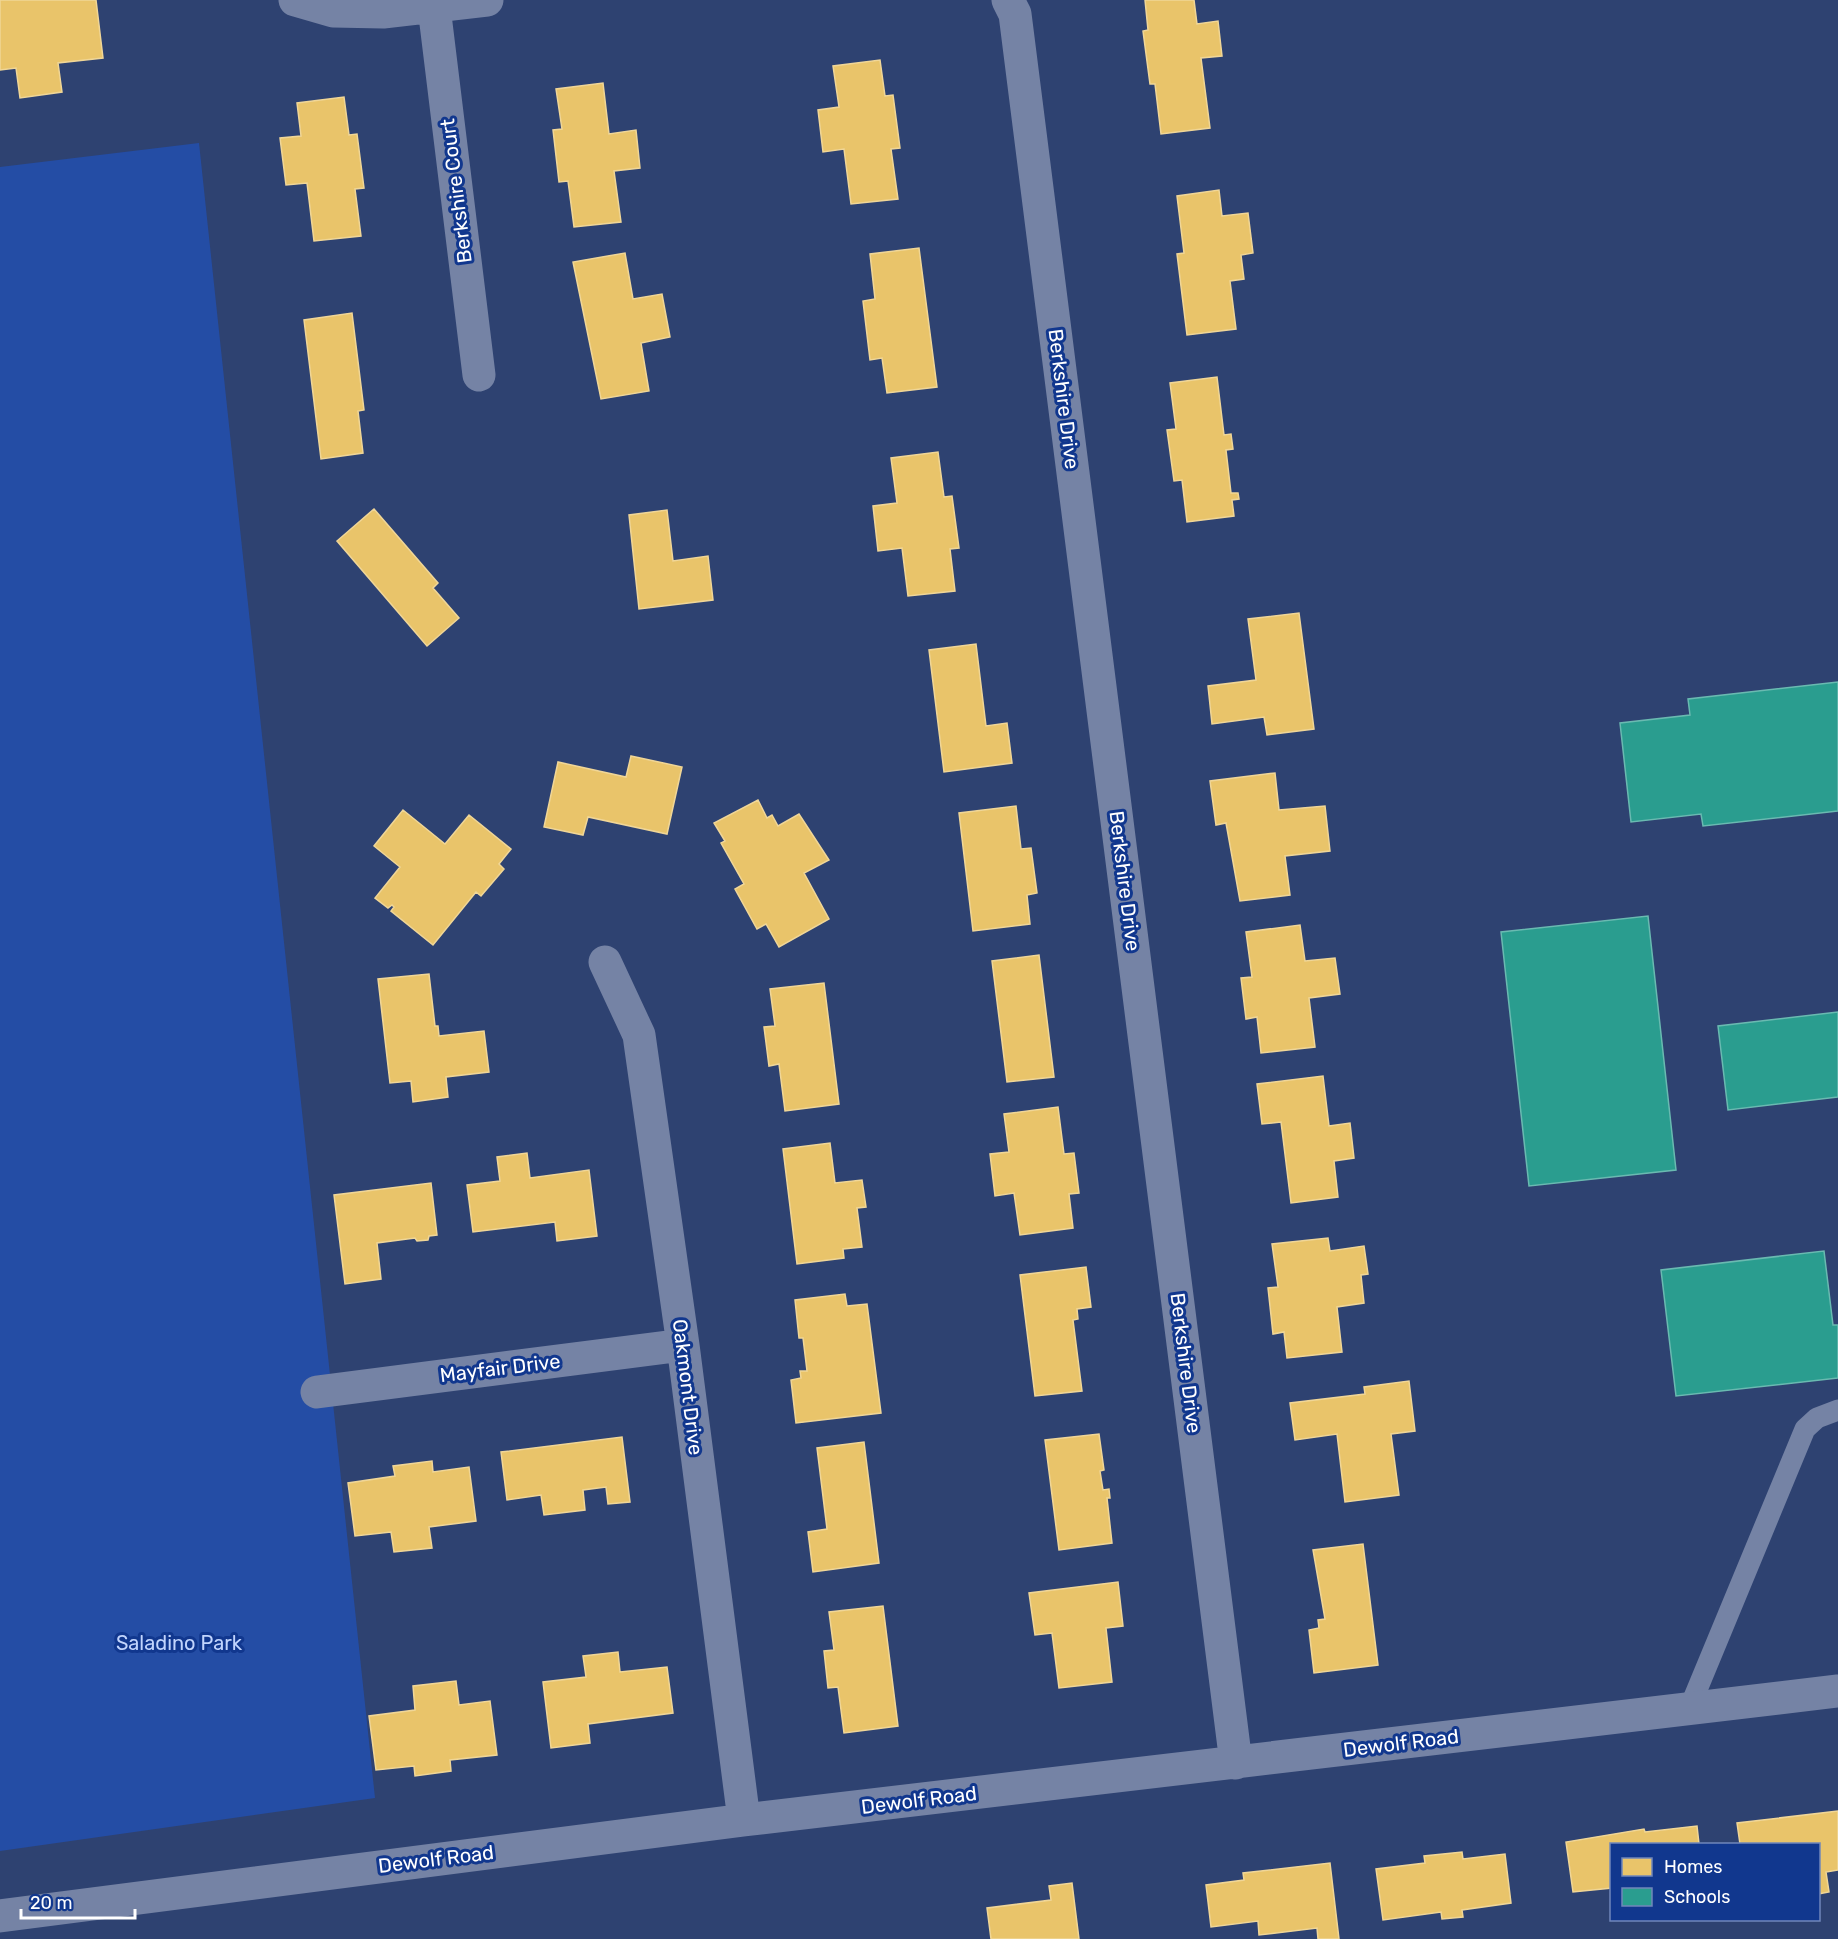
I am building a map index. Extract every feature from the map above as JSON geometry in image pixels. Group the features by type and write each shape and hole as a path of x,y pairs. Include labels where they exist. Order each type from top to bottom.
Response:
{"street":[{"path":"295,0 333,11 383,12 487,0"},
{"name":"Berkshire Drive","path":"1008,0 1015,14 1236,1763"},
{"name":"Berkshire Court","path":"434,7 479,375"},
{"name":"Oakmont Drive","path":"605,962 639,1035 683,1345 744,1820"},
{"name":"Mayfair Drive","path":"317,1392 683,1345"},
{"name":"Dewolf Road","path":"0,1916 744,1820 1838,1690"}],"lane":[{"path":"1689,1709 1805,1429 1817,1418 1838,1410"}],"green space":[{"name":"Saladino Park","path":"199,143 375,1798 0,1851 0,167"}],"building: Homes":[{"path":"0,0 96,0 103,58 58,63 62,92 20,98 16,68 0,70"},
{"path":"1145,0 1194,0 1197,24 1218,21 1222,56 1201,58 1210,128 1161,134 1155,84 1150,84 1143,31 1148,30"},
{"path":"880,60 885,96 893,95 900,148 891,149 898,199 851,204 844,149 823,152 818,110 839,107 833,66"},
{"path":"603,83 609,134 636,130 640,168 614,171 621,222 574,227 568,181 559,182 553,130 562,129 556,89"},
{"path":"344,97 349,135 357,134 364,188 355,189 361,236 314,241 307,183 286,185 280,138 301,136 297,103"},
{"path":"1219,190 1222,216 1248,213 1253,253 1241,255 1244,279 1230,281 1236,329 1187,335 1177,254 1184,253 1177,196"},
{"path":"919,248 937,387 887,393 882,358 870,360 863,301 875,299 870,254"},
{"path":"625,253 633,299 662,294 670,337 641,343 649,391 601,399 573,262"},
{"path":"352,313 364,410 358,411 363,453 321,459 304,320"},
{"path":"1217,377 1224,435 1231,434 1233,449 1226,450 1231,493 1238,493 1239,499 1232,500 1234,516 1187,522 1182,480 1174,481 1167,430 1176,429 1170,383"},
{"path":"938,452 944,497 952,496 959,548 950,549 955,591 908,596 902,548 878,551 873,506 897,503 891,458"},
{"path":"374,509 438,583 433,588 459,618 427,646 337,541"},
{"path":"667,510 673,561 708,556 713,600 639,609 629,515"},
{"path":"1299,613 1314,729 1267,735 1264,717 1212,724 1208,686 1256,680 1248,619"},
{"path":"976,644 986,726 1007,723 1012,763 944,772 929,650"},
{"path":"631,756 682,767 667,834 588,817 583,835 544,827 558,762 626,777"},
{"path":"1275,773 1279,810 1325,806 1330,851 1285,856 1290,895 1240,901 1226,823 1216,825 1210,781"},
{"path":"758,800 767,818 772,815 778,826 799,814 829,860 804,873 829,919 779,947 766,924 757,929 735,889 744,884 721,843 725,841 714,823"},
{"path":"1016,806 1021,849 1031,848 1037,893 1027,895 1030,924 973,931 959,813"},
{"path":"403,810 445,844 469,815 511,849 499,864 504,869 481,896 476,892 433,945 391,911 394,907 392,905 388,908 375,898 400,867 374,846"},
{"path":"1300,925 1305,961 1335,958 1340,994 1309,998 1315,1047 1261,1053 1257,1017 1246,1019 1241,978 1252,977 1246,932"},
{"path":"1039,955 1054,1077 1007,1082 992,961"},
{"path":"429,974 435,1026 438,1026 439,1036 484,1031 489,1072 446,1077 448,1097 413,1102 411,1081 390,1083 378,979"},
{"path":"824,983 839,1104 785,1111 779,1064 769,1066 764,1027 775,1026 770,989"},
{"path":"1323,1076 1329,1126 1350,1123 1354,1158 1334,1161 1338,1197 1291,1203 1281,1122 1262,1124 1257,1084"},
{"path":"1058,1107 1064,1154 1074,1153 1079,1193 1069,1194 1073,1228 1020,1235 1014,1193 995,1196 990,1154 1009,1152 1004,1114"},
{"path":"830,1143 835,1183 862,1180 866,1207 857,1208 862,1247 843,1249 844,1258 797,1264 783,1149"},
{"path":"527,1153 530,1178 589,1170 597,1236 557,1241 555,1222 473,1232 467,1185 500,1181 497,1157"},
{"path":"431,1183 437,1235 429,1236 428,1240 417,1241 415,1238 377,1243 381,1279 345,1284 334,1195"},
{"path":"1328,1238 1330,1251 1364,1246 1368,1274 1361,1275 1364,1303 1337,1307 1342,1352 1287,1358 1284,1332 1273,1334 1268,1288 1278,1287 1272,1244"},
{"path":"1086,1267 1091,1307 1077,1309 1078,1319 1073,1320 1082,1391 1035,1396 1020,1275"},
{"path":"845,1294 847,1306 867,1304 881,1413 796,1423 791,1380 801,1378 800,1371 807,1371 803,1338 799,1338 795,1300"},
{"path":"1409,1381 1415,1431 1391,1434 1399,1495 1345,1502 1337,1434 1295,1440 1290,1403 1365,1394 1364,1387"},
{"path":"1099,1434 1104,1470 1100,1471 1103,1490 1109,1489 1110,1498 1107,1498 1112,1543 1059,1550 1045,1440"},
{"path":"622,1437 630,1502 608,1504 606,1487 583,1490 585,1510 544,1515 541,1495 507,1500 501,1452"},
{"path":"864,1442 879,1563 813,1572 808,1532 827,1529 817,1448"},
{"path":"432,1461 433,1472 469,1467 476,1521 429,1527 432,1548 394,1552 391,1532 355,1536 348,1483 395,1476 393,1466"},
{"path":"1363,1544 1378,1665 1314,1673 1309,1630 1319,1628 1318,1620 1325,1619 1313,1550"},
{"path":"1118,1582 1123,1626 1106,1628 1112,1682 1059,1688 1052,1633 1035,1635 1029,1593"},
{"path":"883,1606 898,1726 844,1733 838,1687 828,1688 824,1651 834,1650 829,1612"},
{"path":"618,1652 620,1672 667,1667 673,1713 588,1724 590,1743 551,1748 543,1682 586,1677 583,1656"},
{"path":"456,1681 459,1705 490,1701 497,1755 450,1760 451,1771 415,1776 414,1766 376,1770 369,1716 415,1710 413,1686"},
{"path":"1838,1811 1838,1870 1826,1872 1829,1892 1820,1894 1820,1843 1740,1843 1737,1823"},
{"path":"1697,1826 1699,1843 1610,1843 1610,1888 1573,1892 1566,1842 1644,1829 1645,1832"},
{"path":"1462,1852 1463,1859 1505,1854 1511,1903 1462,1910 1463,1917 1442,1919 1441,1912 1383,1920 1376,1869 1425,1863 1424,1856"},
{"path":"1330,1863 1339,1939 1318,1939 1317,1928 1259,1935 1258,1921 1211,1927 1206,1885 1244,1880 1243,1873"},
{"path":"1072,1883 1079,1939 991,1939 987,1908 1051,1900 1049,1886"}],"building: Schools":[{"path":"1838,682 1838,811 1703,826 1701,814 1631,822 1620,723 1690,715 1688,699"},
{"path":"1648,916 1676,1170 1529,1186 1501,932"},
{"path":"1838,1012 1838,1097 1728,1110 1718,1026"},
{"path":"1824,1251 1833,1325 1838,1325 1838,1378 1676,1396 1661,1270"}]}
